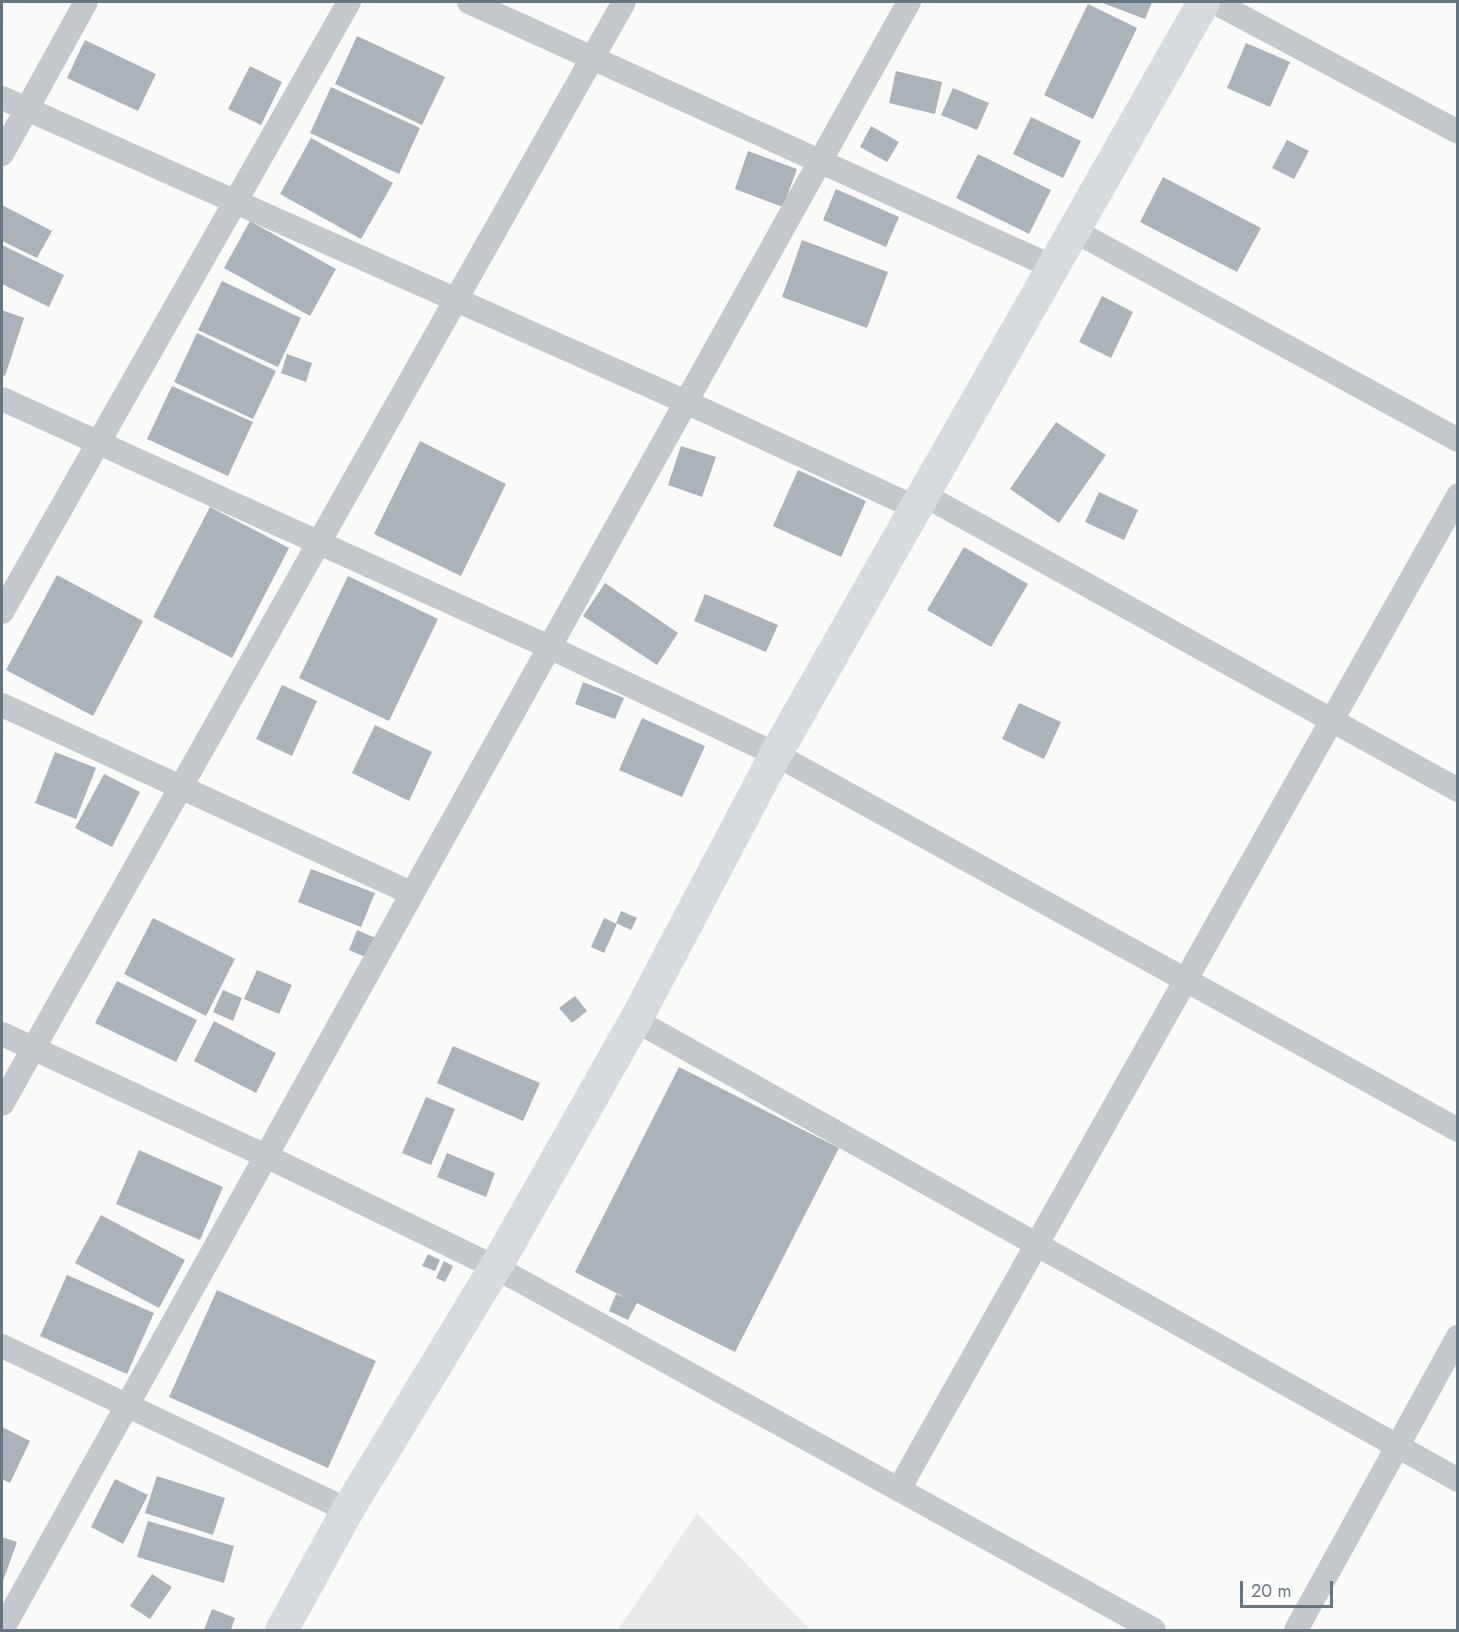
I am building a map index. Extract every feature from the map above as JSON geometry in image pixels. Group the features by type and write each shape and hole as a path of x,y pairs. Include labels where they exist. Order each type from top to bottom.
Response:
{"main road":[{"path":"280,1630 347,1510 495,1266 635,1020 775,754 1203,2"}],"street":[{"path":"2,154 86,2"},
{"path":"2,612 349,2"},
{"path":"469,2 821,159 1053,267"},
{"path":"2,1104 624,2"},
{"path":"2,1630 909,2"},
{"path":"1214,2 1458,132"},
{"path":"2,98 686,402 920,502 1458,790"},
{"path":"1073,230 1458,440"},
{"path":"2,399 549,647 775,754 1458,1130"},
{"path":"899,1489 1458,496"},
{"path":"2,705 412,894"},
{"path":"635,1020 1458,1480"},
{"path":"2,1034 266,1156 495,1266 1154,1630"},
{"path":"1296,1630 1458,1337"},
{"path":"2,1346 347,1510"}],"shaded area":[{"path":"697,1513 810,1630 618,1630"}],"building":[{"path":"1100,2 1152,2 1145,19"},
{"path":"1088,4 1137,28 1093,119 1044,95"},
{"path":"357,36 445,77 422,125 335,84"},
{"path":"85,40 156,74 138,111 67,78"},
{"path":"1246,43 1290,62 1270,107 1227,88"},
{"path":"250,66 282,82 261,125 228,109"},
{"path":"896,71 942,82 935,114 889,103"},
{"path":"331,87 420,128 399,174 310,133"},
{"path":"953,88 989,103 977,130 941,115"},
{"path":"1031,117 1081,141 1063,178 1013,154"},
{"path":"871,126 899,142 887,162 860,147"},
{"path":"311,138 393,183 361,239 280,194"},
{"path":"1287,140 1309,151 1294,179 1272,168"},
{"path":"748,151 797,169 783,207 735,189"},
{"path":"978,154 1051,190 1029,234 956,198"},
{"path":"1163,177 1261,228 1237,272 1140,222"},
{"path":"836,189 899,217 886,247 823,220"},
{"path":"2,205 52,231 37,258 2,241"},
{"path":"250,221 336,269 310,316 224,268"},
{"path":"802,240 888,272 867,328 782,297"},
{"path":"2,245 64,275 49,307 2,284"},
{"path":"222,281 301,318 278,367 198,330"},
{"path":"1102,296 1133,312 1111,358 1079,342"},
{"path":"2,310 24,318 5,376 2,375"},
{"path":"197,333 276,371 253,419 174,382"},
{"path":"287,354 312,363 306,382 281,373"},
{"path":"172,386 253,422 228,476 147,439"},
{"path":"1056,422 1106,455 1059,523 1010,489"},
{"path":"420,441 506,484 461,576 374,534"},
{"path":"681,446 716,457 702,497 668,485"},
{"path":"798,470 866,501 841,557 773,526"},
{"path":"1099,492 1138,510 1124,540 1085,522"},
{"path":"210,507 289,548 232,658 153,617"},
{"path":"964,547 1028,584 991,647 927,610"},
{"path":"57,575 143,621 93,716 6,670"},
{"path":"348,576 438,619 389,721 299,678"},
{"path":"605,583 678,633 657,665 583,616"},
{"path":"705,594 778,625 766,652 694,621"},
{"path":"583,682 624,698 615,719 575,704"},
{"path":"282,685 317,701 292,756 256,739"},
{"path":"1019,703 1061,722 1044,759 1002,739"},
{"path":"642,718 705,746 682,797 619,770"},
{"path":"375,725 432,752 409,801 352,773"},
{"path":"55,752 96,768 76,819 35,803"},
{"path":"104,774 140,792 112,847 75,828"},
{"path":"311,869 375,893 361,927 298,902"},
{"path":"621,911 637,918 631,930 616,923"},
{"path":"153,918 235,959 206,1016 124,974"},
{"path":"604,918 617,924 604,953 591,947"},
{"path":"357,930 378,939 370,959 349,950"},
{"path":"257,970 292,985 279,1014 244,999"},
{"path":"117,981 197,1020 176,1062 95,1023"},
{"path":"223,990 242,998 233,1021 213,1012"},
{"path":"575,996 587,1011 572,1023 559,1008"},
{"path":"214,1021 276,1053 256,1093 194,1061"},
{"path":"453,1046 540,1083 523,1121 437,1083"},
{"path":"679,1067 839,1148 735,1352 637,1303 628,1320 609,1311 616,1294 626,1298 575,1272"},
{"path":"426,1097 455,1109 431,1165 402,1153"},
{"path":"139,1150 223,1187 200,1240 116,1204"},
{"path":"447,1153 495,1173 486,1197 437,1177"},
{"path":"101,1215 185,1260 159,1308 75,1263"},
{"path":"428,1254 440,1260 435,1271 422,1266"},
{"path":"444,1261 453,1266 445,1282 436,1278"},
{"path":"67,1275 154,1313 127,1374 40,1336"},
{"path":"217,1290 376,1361 328,1468 169,1397"},
{"path":"2,1427 30,1441 10,1483 2,1479"},
{"path":"157,1476 225,1498 213,1535 145,1513"},
{"path":"115,1479 148,1495 123,1544 91,1527"},
{"path":"148,1521 234,1546 224,1583 137,1557"},
{"path":"2,1537 17,1542 2,1584"},
{"path":"152,1574 172,1587 150,1619 130,1606"},
{"path":"212,1609 235,1618 231,1630 204,1630"}]}
